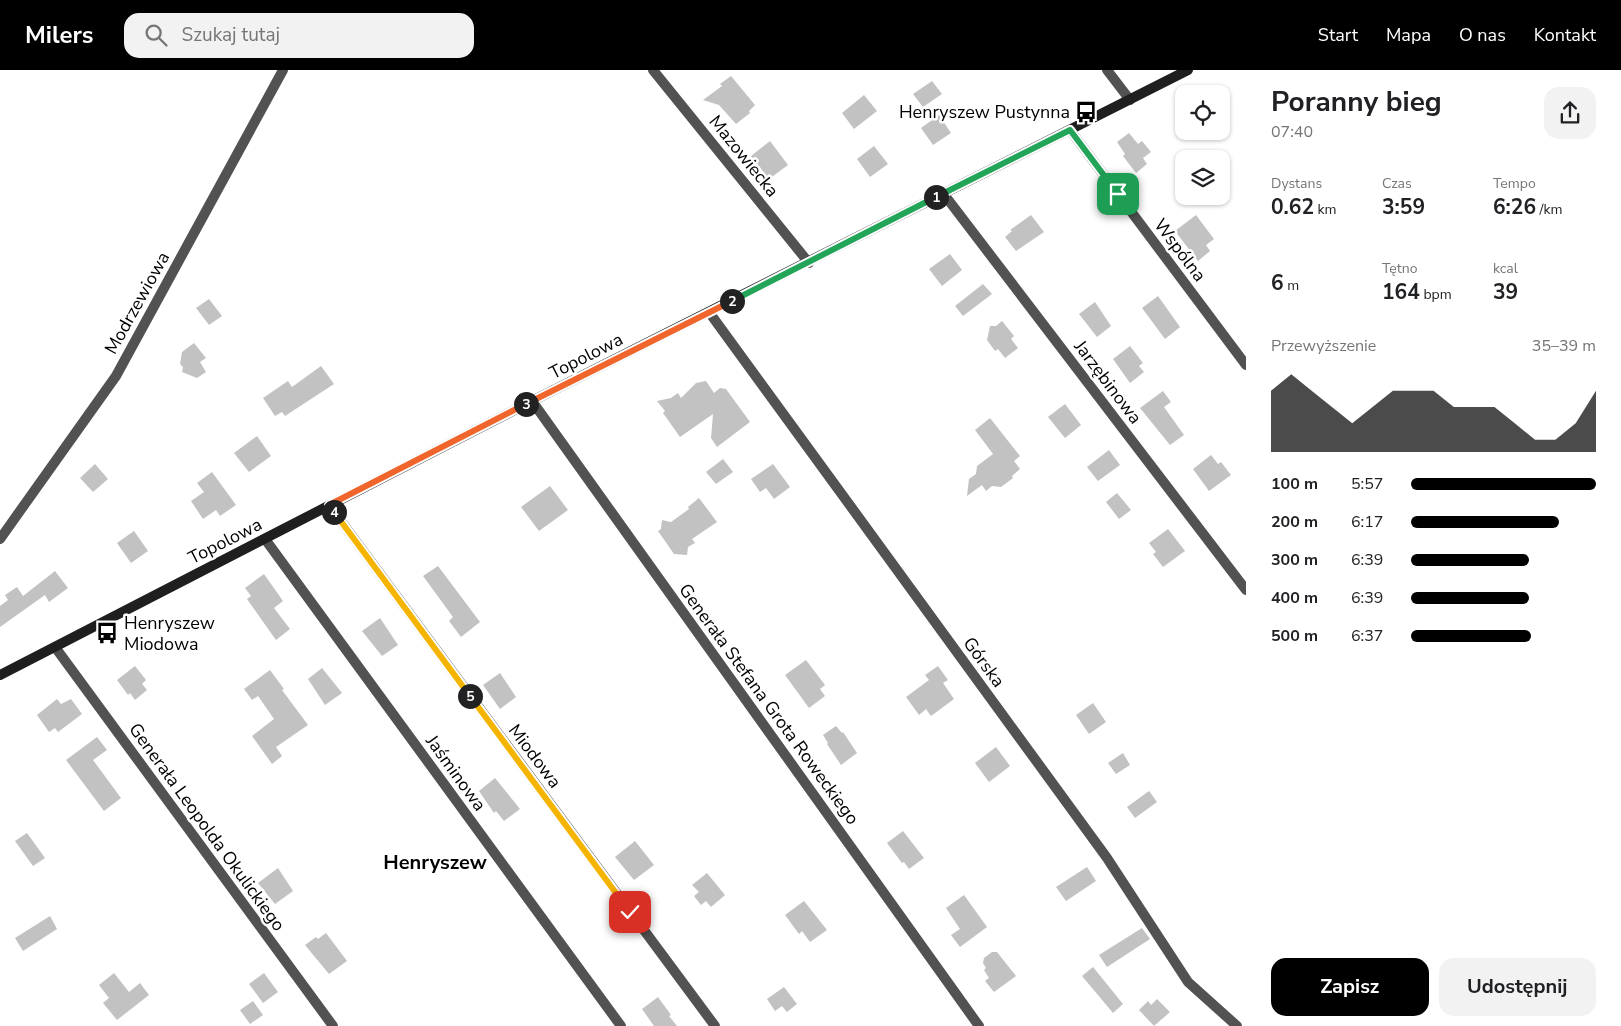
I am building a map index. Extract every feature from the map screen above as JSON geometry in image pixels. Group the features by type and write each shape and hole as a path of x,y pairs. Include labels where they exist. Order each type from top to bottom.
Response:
{"street":[{"name":"Modrzewiowa","path":"0,540 116,376 283,70"},
{"name":"Mazowiecka","path":"653,70 809,263"},
{"path":"1107,70 1130,100"},
{"name":"Topolowa","path":"0,675 532,401 809,263 1188,70"},
{"name":"Wspólna","path":"1070,130 1246,365"},
{"name":"Jarzębinowa","path":"943,194 1246,590"},
{"name":"Górska","path":"709,312 1107,858 1188,982 1237,1026"},
{"name":"Generała Stefana Grota Roweckiego","path":"532,401 979,1026"},
{"name":"Miodowa","path":"329,505 715,1026"},
{"name":"Jaśminowa","path":"264,539 621,1026"},
{"name":"Generała Leopolda Okulickiego","path":"55,647 333,1026"}],"building":[{"path":"731,76 755,105 749,111 750,113 736,124 719,105 703,100 722,86 720,84"},
{"path":"932,81 942,94 923,107 913,94"},
{"path":"864,95 877,111 854,129 842,113"},
{"path":"939,115 951,133 933,145 921,128"},
{"path":"1129,133 1138,144 1142,141 1151,152 1143,158 1147,164 1136,173 1123,156 1125,154 1117,142"},
{"path":"770,141 788,165 769,179 751,156"},
{"path":"874,146 888,164 870,177 857,159"},
{"path":"1031,215 1044,232 1016,251 1005,237 1012,231 1010,230"},
{"path":"1196,215 1214,239 1206,245 1210,251 1198,261 1175,231"},
{"path":"950,254 962,270 942,286 929,269"},
{"path":"983,284 992,294 963,316 955,306"},
{"path":"1158,296 1180,327 1165,339 1142,308"},
{"path":"209,299 222,316 209,325 196,308"},
{"path":"1095,302 1111,326 1097,337 1079,314"},
{"path":"1002,321 1014,336 1011,339 1018,348 1005,358 998,349 995,351 987,340 990,326 996,326"},
{"path":"194,343 206,358 200,362 206,372 197,378 182,372 183,367 180,364 182,352"},
{"path":"1130,346 1143,363 1139,366 1144,372 1130,383 1113,359"},
{"path":"321,366 334,384 285,416 282,412 275,416 263,398 288,381 292,387"},
{"path":"706,381 714,393 720,388 726,389 750,422 717,447 711,438 713,414 680,437 657,401 671,398 678,393 681,398 696,383"},
{"path":"1163,391 1171,402 1164,407 1184,435 1170,445 1140,408"},
{"path":"1065,404 1081,425 1065,438 1048,417"},
{"path":"990,418 1020,456 1014,461 1020,469 1012,476 1013,478 1001,487 992,486 986,491 982,485 967,496 969,479 976,474 977,466 993,454 975,430"},
{"path":"257,436 271,456 249,472 234,453"},
{"path":"1109,450 1120,465 1098,481 1087,467"},
{"path":"1211,455 1218,464 1221,462 1231,475 1209,491 1193,469"},
{"path":"723,459 733,472 716,484 706,472"},
{"path":"95,464 108,479 93,492 80,478"},
{"path":"773,464 790,487 774,499 766,488 760,492 751,479"},
{"path":"212,472 236,505 220,516 216,510 203,519 191,501 204,492 197,483"},
{"path":"550,486 568,510 539,531 521,507"},
{"path":"1117,493 1131,510 1119,519 1106,502"},
{"path":"699,498 717,522 692,539 695,543 688,547 687,555 674,554 658,531 661,529 662,520 671,522 689,509 688,507"},
{"path":"1168,529 1185,551 1163,567 1153,554 1156,552 1149,543"},
{"path":"134,531 148,551 131,563 117,543"},
{"path":"438,566 480,622 461,637 449,621 453,617 423,576"},
{"path":"55,571 68,588 49,602 45,595 0,627 0,606 8,600 5,595 17,587 23,596"},
{"path":"264,574 283,601 274,608 290,629 276,640 247,599 251,596 245,588"},
{"path":"380,618 398,645 382,656 362,631"},
{"path":"806,660 825,685 820,689 825,696 809,708 785,675"},
{"path":"135,666 146,680 142,684 147,690 135,700 130,693 128,695 117,680"},
{"path":"938,666 948,680 943,683 954,699 931,716 926,709 919,715 906,697 929,680 925,675"},
{"path":"322,668 342,693 325,705 308,679"},
{"path":"270,670 308,725 276,747 282,756 272,764 252,736 274,719 258,696 252,700 244,689"},
{"path":"500,673 516,697 500,709 483,685"},
{"path":"57,699 61,704 71,699 82,714 58,732 55,728 49,732 37,715"},
{"path":"1093,703 1106,722 1089,734 1076,715"},
{"path":"836,726 843,732 857,753 841,765 823,735"},
{"path":"97,737 107,750 93,760 121,798 104,811 66,760"},
{"path":"996,747 1010,766 989,782 975,763"},
{"path":"1123,753 1130,765 1116,774 1108,763"},
{"path":"495,778 520,809 504,821 496,811 494,813 479,791"},
{"path":"1149,791 1157,802 1135,818 1127,807"},
{"path":"903,831 924,858 909,869 887,843"},
{"path":"27,833 45,858 33,866 15,841"},
{"path":"635,841 654,865 634,880 615,857"},
{"path":"1087,867 1096,881 1066,901 1056,887"},
{"path":"278,868 293,891 275,904 258,883"},
{"path":"707,873 725,895 711,907 706,901 701,905 694,896 699,892 692,885"},
{"path":"964,895 987,927 960,947 951,935 960,929 946,908"},
{"path":"804,901 827,930 810,942 802,931 799,934 785,915"},
{"path":"50,916 57,929 23,951 15,938"},
{"path":"1142,928 1150,939 1107,967 1099,955"},
{"path":"326,933 347,961 329,974 305,945"},
{"path":"992,952 997,952 1016,976 994,992 985,981 989,978 984,970 986,968 983,963 984,958"},
{"path":"1093,967 1123,1004 1113,1013 1082,976"},
{"path":"114,973 129,992 140,983 149,995 117,1020 103,1003 109,998 99,985"},
{"path":"264,973 278,992 263,1003 249,984"},
{"path":"784,987 797,1004 787,1012 782,1006 775,1011 767,999"},
{"path":"658,997 677,1026 654,1026 642,1009"},
{"path":"1157,999 1170,1012 1154,1026 1139,1010 1148,1001 1151,1005"},
{"path":"253,1001 263,1015 250,1024 240,1010"}],"place":[{"name":"Henryszew Pustynna","path":"1086,112"},
{"name":"Henryszew Miodowa","path":"107,633"}],"district":[{"name":"Henryszew","path":"435,862"}],"route":[{"path":"630,912 329,505 1070,130 1118,194"}]}
